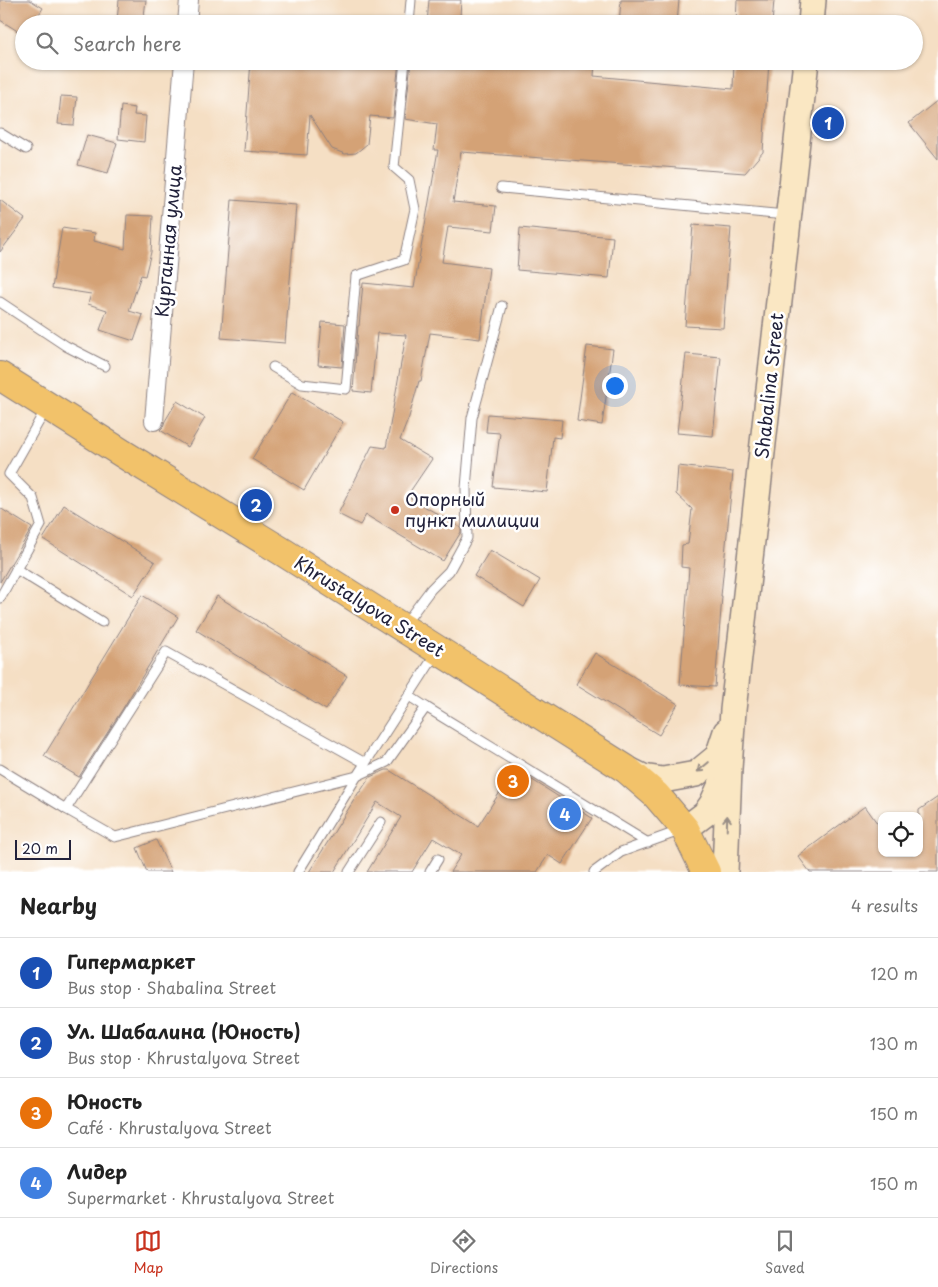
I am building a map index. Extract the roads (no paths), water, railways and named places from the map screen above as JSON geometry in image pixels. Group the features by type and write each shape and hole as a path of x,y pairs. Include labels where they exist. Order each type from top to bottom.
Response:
{"main road":[{"path":"812,15 813,0"},
{"name":"Shabalina Street","path":"725,872 728,768 733,710 805,70"},
{"name":"Khrustalyova Street","path":"0,376 626,769 656,795 685,830 706,872"},
{"name":"Shabalina Street","path":"626,769 643,777 663,780 696,774 718,756 733,710"},
{"name":"Shabalina Street","path":"685,830 705,814 712,804 728,768"}],"street":[{"path":"188,15 189,0"},
{"name":"Курганная улица","path":"154,421 183,70"}],"lane":[{"path":"410,15 411,0"},
{"path":"274,367 302,384 346,389 356,276 404,260 414,209 409,180 394,167 404,70"},
{"path":"0,133 26,149"},
{"path":"501,188 789,216"},
{"path":"0,302 66,346 105,366"},
{"path":"402,627 431,589 450,571 467,538 466,488 472,418 502,306"},
{"path":"0,598 40,526 33,498 9,474 47,406"},
{"path":"16,569 102,622"},
{"path":"298,872 438,650"},
{"path":"66,809 166,652 365,763"},
{"path":"408,696 648,843"},
{"path":"0,769 115,838 357,776 386,762 426,707"},
{"path":"349,872 381,822"},
{"path":"594,872 621,852 685,830"},
{"path":"430,872 438,859"}],"place":[{"name":"Гипермаркет","path":"828,123"},
{"name":"Ул. Шабалина (Юность)","path":"256,505"},
{"name":"Опорный пункт милиции","path":"395,510"},
{"name":"Юность","path":"513,781"},
{"name":"Лидер","path":"565,814"}]}
